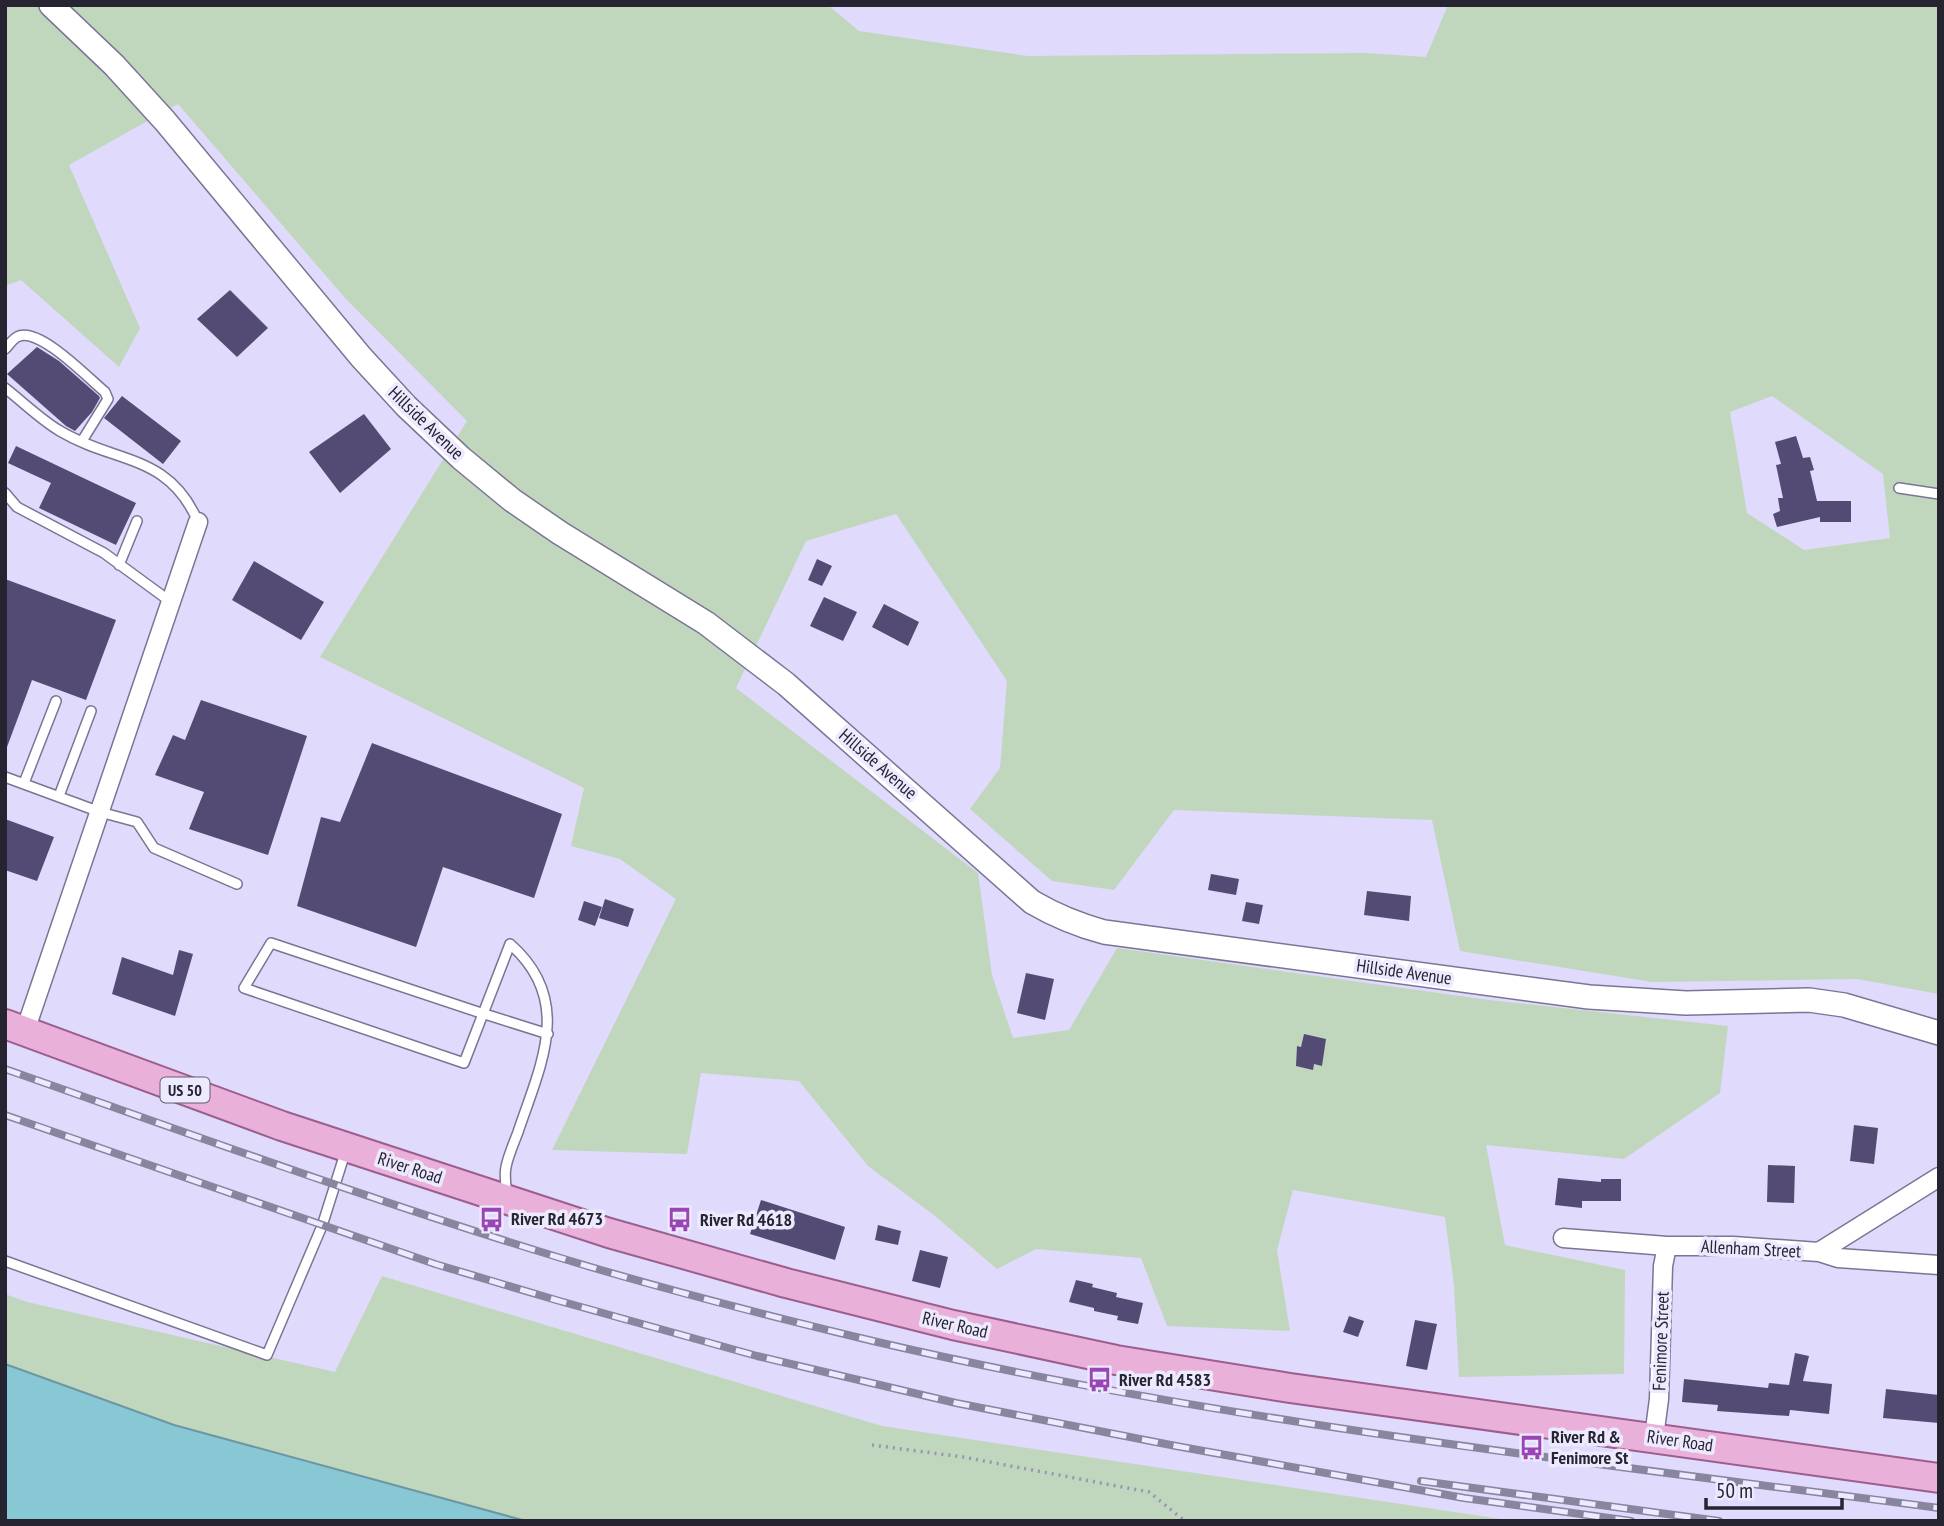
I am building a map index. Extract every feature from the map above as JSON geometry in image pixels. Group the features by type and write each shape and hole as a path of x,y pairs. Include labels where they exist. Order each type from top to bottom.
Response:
{"main road":[{"name":"River Road","path":"15,1028 347,1148 609,1233 786,1283 953,1325 1116,1360 1290,1388 1939,1478"}],"street":[{"name":"Hillside Avenue","path":"51,5 114,65 165,121 361,357 406,406 461,458 512,500 706,624 776,677 874,760 1032,902 1055,915 1104,932 1589,998 1686,1003 1809,1000 1844,1005 1939,1033"},
{"path":"15,1028 100,811 198,523"},
{"path":"1819,1252 1939,1177"},
{"name":"Allenham Street","path":"1563,1238 1667,1246 1733,1246 1819,1252 1839,1258 1939,1265"},
{"name":"Fenimore Street","path":"1654,1437 1659,1399 1663,1266 1667,1246"}],"lane":[{"path":"5,349 17,337 27,334 47,342 105,392 108,399 82,441"},
{"path":"5,388 60,431 145,466 171,482 189,500 198,523"},
{"path":"1899,488 1939,494"},
{"path":"5,493 16,507 104,553 171,602"},
{"path":"119,565 137,521"},
{"path":"24,783 56,701"},
{"path":"59,796 91,711"},
{"path":"5,776 137,822 154,848 237,884"},
{"path":"507,1199 505,1168 538,1073 548,1034 547,1003 536,976 523,956 510,944 484,1014 464,1063 244,988 271,943 484,1014 548,1034"},
{"path":"5,1261 267,1355 322,1226 347,1148"}],"path":[{"path":"872,1445 962,1457 1149,1492 1185,1521"}],"shaded area":[{"path":"5,5 828,5 859,31 1028,56 1366,53 1426,57 1448,5 1939,5 1939,994 1857,979 1652,982 1460,951 1432,820 1174,810 1114,890 1052,881 970,809 1000,768 1007,681 896,514 806,541 736,688 978,873 992,975 1013,1038 1069,1030 1117,948 1489,1000 1728,1026 1720,1093 1624,1159 1486,1145 1505,1245 1625,1270 1624,1374 1459,1377 1454,1286 1445,1217 1293,1190 1277,1250 1290,1331 1167,1326 1141,1258 1036,1249 997,1269 935,1216 868,1166 799,1081 701,1073 687,1154 552,1150 676,899 620,859 571,846 584,788 320,657 467,421 345,298 178,104 69,165 140,328 119,367 21,280 5,286","holes":["1772,396 1883,474 1890,538 1804,550 1747,513 1730,412"]},
{"path":"382,1276 882,1426 1514,1521 526,1521 174,1425 5,1364 5,1294 27,1302 335,1372"},
{"path":"5,1364 174,1425 526,1521 5,1521"}],"building":[{"path":"230,290 268,328 237,357 197,319"},
{"path":"37,347 59,361 100,398 75,431 7,374"},
{"path":"122,396 181,441 163,464 104,418"},
{"path":"364,414 391,449 340,493 309,452"},
{"path":"1796,436 1803,458 1810,457 1814,470 1810,471 1817,501 1851,501 1851,522 1820,522 1820,517 1777,527 1773,514 1780,511 1778,498 1783,498 1776,465 1781,464 1775,442"},
{"path":"16,446 136,503 116,545 39,508 51,483 8,463"},
{"path":"817,559 832,566 822,586 808,580"},
{"path":"254,561 324,602 301,640 232,600"},
{"path":"5,579 116,620 86,700 32,680 7,747"},
{"path":"824,597 857,612 843,641 810,626"},
{"path":"884,604 919,622 908,646 872,627"},
{"path":"201,700 307,736 268,855 189,829 204,792 155,775 173,735 185,740"},
{"path":"372,743 562,814 534,898 443,867 416,947 297,906 321,817 340,822"},
{"path":"5,819 54,837 37,881 5,870"},
{"path":"1211,874 1239,879 1236,895 1208,890"},
{"path":"1367,891 1411,896 1409,921 1364,915"},
{"path":"605,899 634,909 628,927 599,918"},
{"path":"584,901 602,907 595,926 578,920"},
{"path":"1246,902 1263,905 1259,924 1242,921"},
{"path":"179,950 193,954 175,1016 112,994 122,957 173,975"},
{"path":"1026,973 1054,979 1045,1020 1017,1013"},
{"path":"1304,1034 1326,1039 1322,1066 1314,1064 1313,1070 1296,1066 1297,1046 1301,1047"},
{"path":"1854,1125 1878,1128 1874,1164 1850,1161"},
{"path":"1768,1165 1795,1166 1794,1203 1767,1202"},
{"path":"1558,1178 1601,1182 1601,1179 1621,1179 1621,1201 1582,1201 1582,1208 1555,1205"},
{"path":"761,1200 845,1227 835,1260 750,1234"},
{"path":"878,1225 901,1231 898,1245 875,1240"},
{"path":"920,1250 948,1257 940,1288 912,1281"},
{"path":"1076,1280 1117,1293 1116,1297 1143,1303 1138,1324 1117,1320 1118,1316 1069,1302"},
{"path":"1349,1316 1364,1321 1358,1337 1343,1332"},
{"path":"1415,1320 1437,1324 1427,1370 1406,1366"},
{"path":"1795,1353 1809,1356 1803,1381 1832,1384 1829,1414 1790,1410 1789,1416 1717,1411 1718,1405 1682,1402 1684,1379 1768,1388 1769,1383 1789,1385"},
{"path":"1886,1389 1939,1395 1939,1423 1883,1418"}],"railway":[{"path":"5,1069 494,1237 679,1292 873,1341 1137,1395 1404,1438 1939,1508"},
{"path":"5,1115 435,1264 757,1356 956,1403 1176,1446 1464,1498 1631,1521"},
{"path":"1421,1481 1719,1521"}],"place":[{"name":"River Rd 4673","path":"491,1219"},
{"name":"River Rd 4618","path":"680,1220"},
{"name":"River Rd 4583","path":"1099,1380"},
{"name":"River Rd & Fenimore St","path":"1531,1447"}]}
